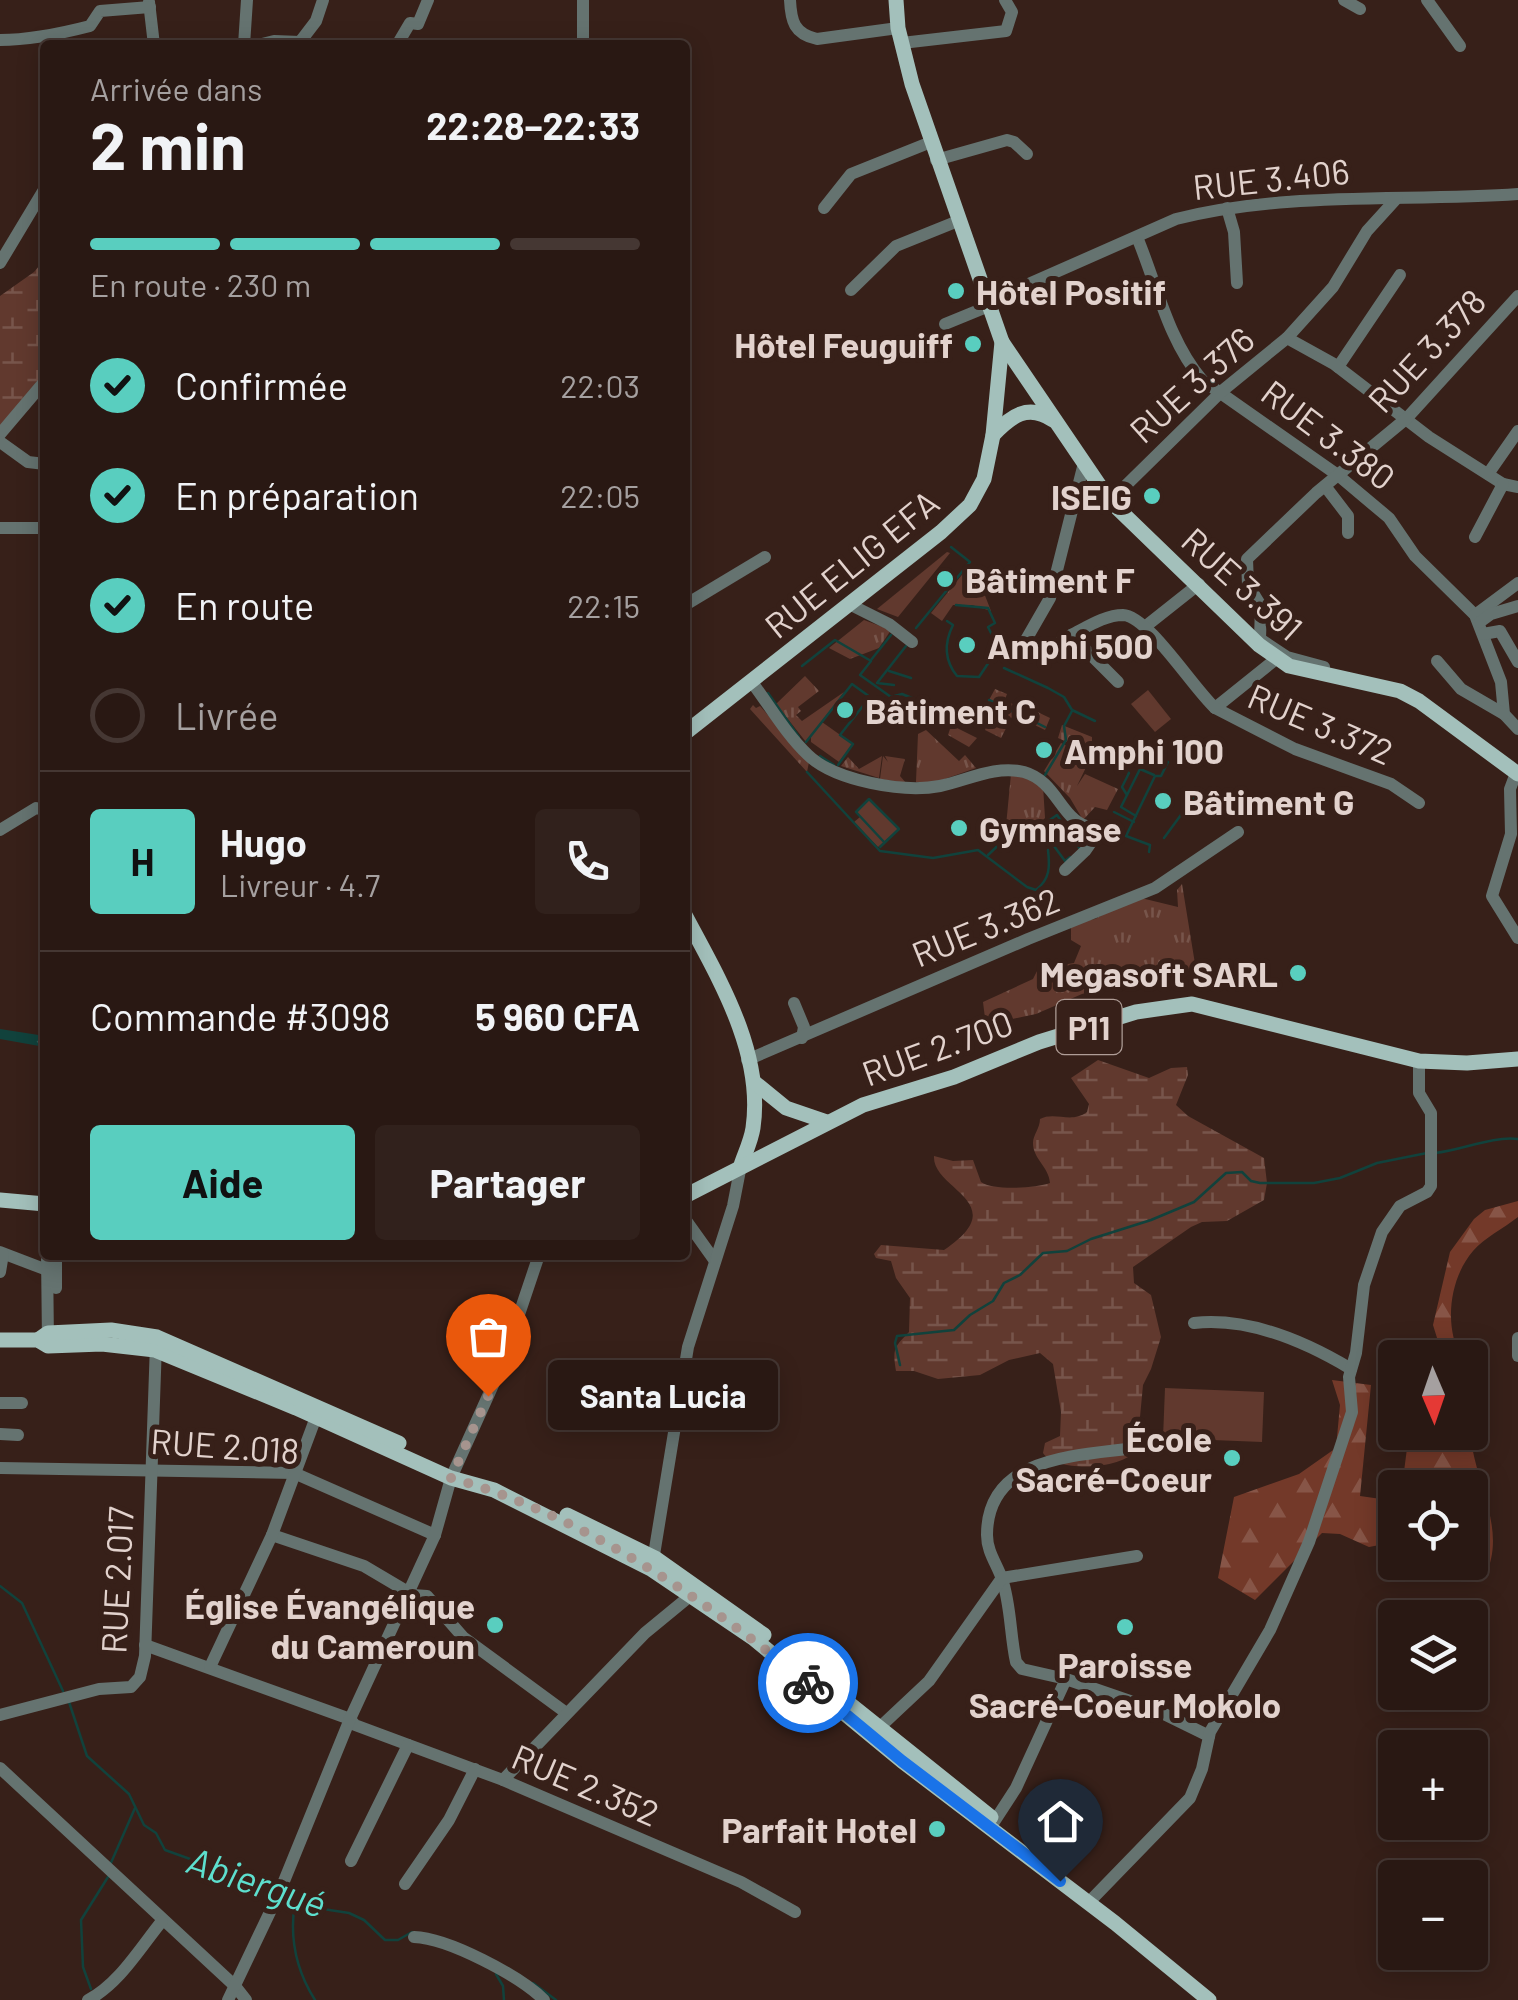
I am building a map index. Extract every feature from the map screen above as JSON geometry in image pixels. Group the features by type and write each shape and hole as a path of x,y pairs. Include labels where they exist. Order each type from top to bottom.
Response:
{"main road":[{"name":"RUE ELIG EFA","path":"690,729 941,532 970,505 984,479 993,436 1002,342 936,160 900,36 896,0"},
{"name":"RUE 3.391","path":"1002,342 1110,501 1276,659 1305,671 1380,684 1419,701 1517,773"},
{"path":"993,436 1014,415 1024,412 1038,412 1061,425"},
{"path":"690,935 725,992 754,1082 753,1132 741,1166"},
{"name":"RUE 2.700","path":"690,1193 826,1122 902,1090 954,1077 1056,1037 1136,1012 1192,1004 1419,1061 1518,1059"},
{"path":"754,1082 786,1108 826,1122"},
{"path":"0,1200 40,1204"},
{"path":"0,1340 50,1339 111,1330 156,1344 298,1403 453,1474"},
{"path":"298,1403 316,1417 542,1508 653,1563 754,1627 1209,2000"},
{"path":"653,1563 902,1761 1093,1898 1220,2000"}],"street":[{"path":"244,40 247,0"},
{"path":"302,40 316,21 323,0"},
{"path":"400,40 410,23 418,24 428,0"},
{"path":"582,0 583,40"},
{"path":"790,0 793,26 804,36 817,39 1006,31 1012,12 1005,0"},
{"path":"1344,0 1360,10"},
{"path":"1427,0 1460,46"},
{"path":"0,40 64,33 90,26 100,11 149,3 153,40"},
{"path":"936,160 1007,140 1026,154"},
{"path":"824,208 850,174 931,142"},
{"name":"RUE 3.406","path":"944,324 1176,218 1334,196 1518,194"},
{"path":"2,256 40,196"},
{"path":"1287,338 1334,286 1368,231 1397,198"},
{"path":"1227,208 1234,232 1236,284"},
{"path":"851,290 896,246 958,221"},
{"name":"RUE 3.380","path":"1137,237 1188,364 1202,380 1339,476 1389,518 1415,556 1479,624 1501,682 1504,714"},
{"path":"1338,367 1400,275"},
{"name":"RUE 3.378","path":"1354,679 1287,657 1260,639 1261,606 1248,585 1247,560 1325,486 1407,418 1518,296"},
{"name":"RUE 3.376","path":"1110,501 1222,391 1287,338 1338,367 1430,437 1511,486"},
{"path":"40,387 0,438 28,462 40,463"},
{"path":"1488,474 1518,431"},
{"path":"1084,463 1050,598 1024,645 1034,653 1049,649 1109,617 1125,615 1146,626 1190,683 1215,708"},
{"path":"1325,486 1348,516 1348,533"},
{"path":"1475,536 1511,486"},
{"path":"0,528 40,528"},
{"path":"690,602 765,557"},
{"path":"1479,624 1518,583"},
{"path":"1146,626 1199,584"},
{"path":"849,604 889,624 912,642"},
{"path":"1479,624 1491,614 1518,606"},
{"path":"1479,624 1500,631 1518,662"},
{"path":"1071,635 1118,682"},
{"name":"RUE 3.372","path":"1276,659 1215,708 1295,749 1390,784 1419,803"},
{"path":"1437,661 1461,689 1504,714 1518,729"},
{"path":"751,681 786,731 811,758 840,774 909,788 935,787 993,771 1024,772 1044,780 1077,823 1090,832 1086,852 1065,870"},
{"path":"1517,773 1510,789 1511,834 1492,896 1518,938"},
{"path":"0,830 40,808"},
{"name":"RUE 3.362","path":"747,1060 1028,938 1155,888 1238,832"},
{"path":"794,1003 804,1027 802,1038"},
{"path":"1093,1898 1190,1798 1209,1736 1254,1661 1309,1542 1352,1412 1351,1369 1364,1285 1382,1232 1400,1206 1431,1186 1431,1113 1419,1093 1419,1061"},
{"path":"653,1563 688,1347 733,1206 741,1166"},
{"path":"690,1226 715,1261"},
{"path":"0,1272 2,1253 47,1262 50,1339"},
{"path":"50,1339 56,1260"},
{"path":"228,2000 280,1891 350,1719 435,1536 453,1474 502,1364 537,1260"},
{"path":"1194,1323 1222,1323 1269,1332 1322,1352 1351,1369"},
{"path":"1518,1338 1518,1356"},
{"name":"RUE 2.017","path":"0,1716 66,1698 135,1686 144,1665 156,1344"},
{"path":"0,1403 22,1403"},
{"path":"210,1667 272,1534 316,1417"},
{"path":"0,1434 18,1435"},
{"path":"1135,1448 1061,1459 1012,1476 1000,1490 992,1506 987,1535 990,1553 1002,1578 1016,1662 1022,1669 1066,1679 1156,1710 1209,1736"},
{"name":"RUE 2.018","path":"0,1468 294,1474 435,1536"},
{"path":"272,1534 364,1566 413,1595 427,1596 464,1638 565,1712"},
{"path":"880,1728 929,1680 1002,1578 1137,1556"},
{"path":"503,1780 645,1633 690,1596"},
{"name":"RUE 2.352","path":"145,1645 350,1719 355,1725 503,1780 740,1882 795,1912"},
{"path":"992,1824 1016,1788 1066,1679"},
{"path":"351,1861 408,1745"},
{"path":"0,1768 246,2000"},
{"path":"405,1884 449,1820 475,1769"},
{"path":"88,2000 101,1993 123,1970 162,1921"},
{"path":"414,1937 435,1940 500,1970 544,2000"}],"green space":[{"path":"40,265 40,384 0,431 0,296"},
{"path":"950,553 898,617 877,609"},
{"path":"970,565 991,611 953,605 942,621 931,613"},
{"path":"864,620 891,630 879,648 850,659 829,648"},
{"path":"805,676 819,691 798,707 801,711 796,715 802,721 844,692 806,742 776,704"},
{"path":"995,689 1007,694 1004,702 1018,705 1001,738 985,730 988,723 964,711 955,727 977,738 969,747 948,735 945,713 961,703 982,713"},
{"path":"1148,690 1171,719 1155,732 1131,704"},
{"path":"1023,705 1050,718 1045,730 1018,717"},
{"path":"760,706 809,762 807,772 750,709"},
{"path":"822,722 853,744 839,762 811,742"},
{"path":"1062,725 1092,737 1092,741 1111,753 1107,760 1058,738"},
{"path":"926,730 959,761 965,755 976,768 936,782 916,782 918,734"},
{"path":"1061,743 1091,757 1077,786 1085,774 1118,789 1107,810 1095,807 1083,820 1070,798 1044,771"},
{"path":"882,756 879,778 841,766 848,757 859,769"},
{"path":"883,756 888,762 885,756 905,759 900,776 906,783 880,779"},
{"path":"1011,774 1043,786 1045,818 1030,833 1009,834 1006,826"},
{"path":"869,799 899,829 878,847 854,822 860,817 856,812"},
{"path":"1182,884 1196,970 1115,984 1036,1014 993,1023 985,1018 983,1002 1033,979 1038,969 1074,963 1081,946 1071,940 1071,927 1137,897 1178,907 1177,890"},
{"path":"1098,1060 1149,1078 1171,1068 1187,1067 1188,1075 1176,1105 1188,1116 1264,1158 1267,1183 1264,1200 1227,1221 1202,1222 1191,1227 1133,1267 1134,1283 1151,1295 1161,1337 1143,1385 1137,1449 1130,1456 1105,1465 1075,1466 1062,1464 1043,1453 1045,1443 1060,1436 1061,1412 1053,1364 1040,1353 1009,1360 980,1375 938,1379 914,1371 896,1371 896,1348 909,1332 910,1298 896,1278 891,1261 874,1254 881,1245 944,1250 964,1234 972,1220 972,1208 937,1168 934,1156 953,1161 973,1160 981,1182 995,1187 1050,1183 1034,1149 1040,1119 1075,1117 1087,1112 1089,1104 1071,1078"},
{"path":"1518,1201 1518,1217 1488,1237 1465,1262 1452,1303 1455,1340 1438,1340 1433,1325 1450,1252 1485,1210"},
{"path":"1332,1380 1371,1385 1360,1496 1378,1499 1378,1545 1369,1547 1340,1534 1322,1533 1255,1600 1218,1578 1234,1497 1299,1474 1336,1448 1340,1405"},
{"path":"1165,1388 1264,1392 1262,1442 1163,1438"},
{"path":"1407,1450 1473,1450 1478,1470 1404,1470"},
{"path":"1488,1509 1493,1540 1488,1567"}],"water":[{"path":"0,1029 40,1035 40,1046 0,1039"}],"waterway":[{"path":"916,628 970,562 951,547"},
{"path":"947,621 953,625 947,651 953,670 957,676 979,677 996,643 988,627 995,623 988,608 956,605"},
{"path":"871,660 891,635"},
{"path":"802,666 835,640 871,661 860,675 891,697"},
{"path":"894,685 877,683 906,646"},
{"path":"1004,668 1064,697 1072,710 1095,721"},
{"path":"889,671 911,678"},
{"path":"806,742 852,684 870,697 840,735 853,744 838,765"},
{"path":"768,693 799,737"},
{"path":"910,719 901,722 891,718 887,707 891,697 902,694 912,698"},
{"path":"989,700 1014,712"},
{"path":"1045,775 1066,740 1064,726 1072,711"},
{"path":"1021,715 1045,727"},
{"path":"1127,795 1122,787 1138,747 1168,762 1161,776 1155,776 1126,836 1150,845 1149,852"},
{"path":"820,756 834,765"},
{"path":"1097,758 1125,771"},
{"path":"1136,816 1121,807 1140,769 1154,775"},
{"path":"807,772 880,851 933,858 978,850 1036,890 1048,872 1048,850"},
{"path":"1164,838 1197,793 1194,789"},
{"path":"880,847 899,829 869,799 856,812 884,842"},
{"path":"1114,812 1134,822"},
{"path":"988,855 1008,836 1033,830 1057,815 1080,849"},
{"path":"1040,827 1065,861 1070,857"},
{"path":"1435,1153 1518,1139"},
{"path":"900,1365 897,1336 954,1330 993,1301 1004,1283 1020,1275 1043,1253 1067,1251 1194,1202 1226,1173 1242,1172 1260,1183 1314,1183 1340,1178 1377,1163 1427,1153"},
{"name":"Abiergué","path":"0,1586 22,1603 63,1691"},
{"name":"Abiergué","path":"69,1702 87,1756 129,1794 144,1825 156,1833 165,1850 274,1889"},
{"path":"110,1865 135,1808"},
{"path":"91,1989 83,1967 81,1920 108,1877"},
{"name":"Abiergué","path":"286,1894 323,1909 349,1913 364,1920 385,1940 398,1940 412,1932"},
{"path":"295,1902 296,1953 315,2000"},
{"name":"Abiergué","path":"496,1974 503,1986 504,2000"},
{"path":"533,1983 556,2000"}],"way so far":[{"path":"488,1396 451,1478 494,1490 651,1569 752,1638 808,1683"}],"place":[{"name":"Hôtel Positif","path":"956,291"},
{"name":"Hôtel Feuguiff","path":"973,344"},
{"name":"ISEIG","path":"1152,496"},
{"name":"Bâtiment F","path":"945,579"},
{"name":"Amphi 500","path":"967,645"},
{"name":"Bâtiment C","path":"845,710"},
{"name":"Amphi 100","path":"1044,750"},
{"name":"Bâtiment G","path":"1163,801"},
{"name":"Gymnase","path":"959,828"},
{"name":"Megasoft SARL","path":"1298,973"},
{"name":"Santa Lucia","path":"488,1396"},
{"name":"École Sacré-Coeur","path":"1232,1458"},
{"name":"Église Évangélique du Cameroun","path":"495,1625"},
{"name":"Paroisse Sacré-Coeur Mokolo","path":"1125,1627"},
{"name":"Parfait Hotel","path":"937,1829"}],"route":[{"path":"808,1683 902,1761 1060,1881"}]}
